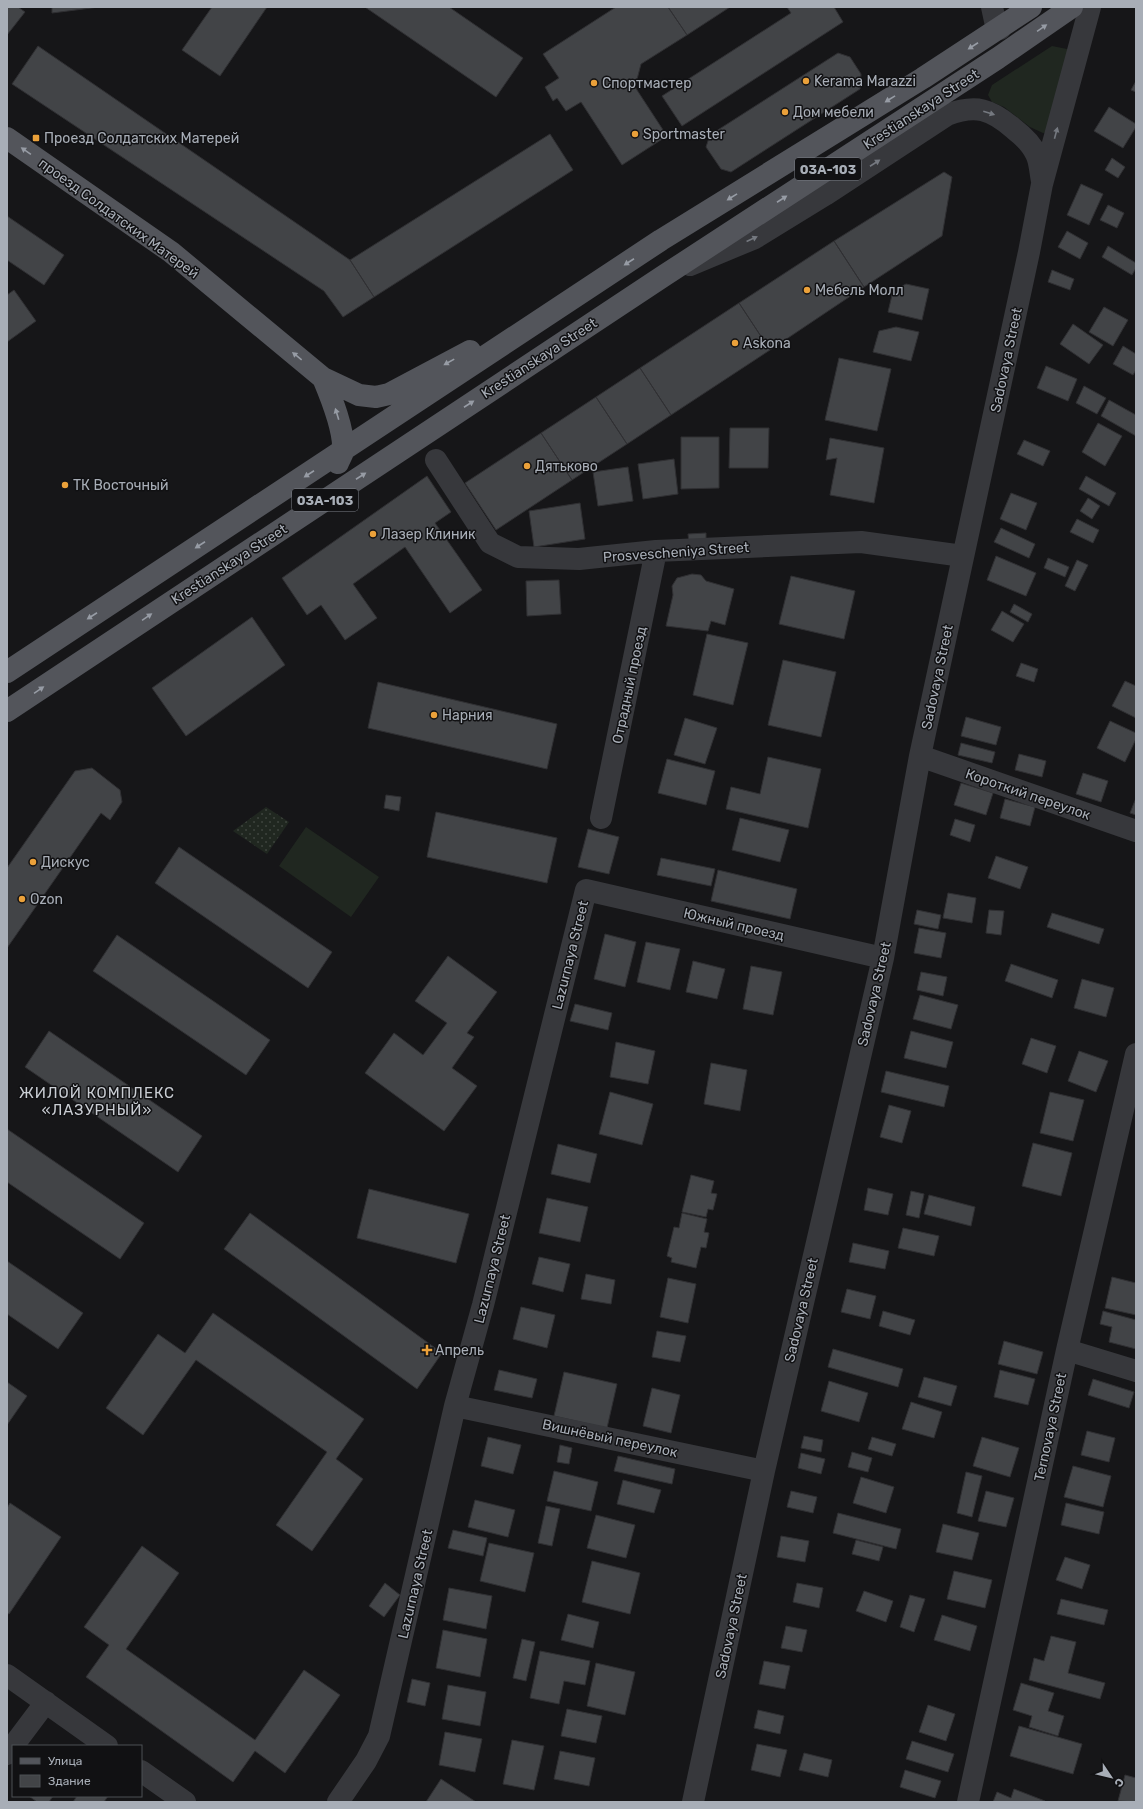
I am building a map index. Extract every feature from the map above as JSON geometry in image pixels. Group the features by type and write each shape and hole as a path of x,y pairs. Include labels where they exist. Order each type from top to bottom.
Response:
{"main road":[{"name":"Krestianskaya Street","path":"7,672 343,452 661,240 923,78 1000,29 1031,7"},
{"name":"Krestianskaya Street","path":"7,711 665,275 1013,48 1072,7"},
{"path":"1000,29 1013,48"},
{"name":"проезд Солдатских Матерей","path":"7,138 171,252 323,378 359,395 376,397 389,394 490,340 535,323"},
{"name":"проезд Солдатских Матерей","path":"323,378 332,398 339,422 343,452"},
{"path":"322,502 343,452"}],"street":[{"path":"992,7 995,21 1000,29"},
{"name":"Sadovaya Street","path":"693,1802 764,1471 883,958 920,756 1042,184 1090,7"},
{"name":"Sadovaya Street","path":"665,275 755,238 825,195 947,115 962,110 974,109 999,116 1026,139 1037,155 1042,184"},
{"name":"Prosvescheniya Street","path":"436,460 490,543 518,557 579,559 656,551 861,542 963,556"},
{"name":"Отрадный проезд","path":"601,818 656,551"},
{"name":"Короткий переулок","path":"920,756 1136,831"},
{"name":"Южный проезд","path":"586,890 883,958"},
{"name":"Lazurnaya Street","path":"338,1802 366,1761 379,1736 455,1406 483,1305 586,890"},
{"name":"Ternovaya Street","path":"968,1802 1067,1350 1136,1054"},
{"path":"1067,1350 1136,1370"},
{"name":"Вишнёвый переулок","path":"455,1406 764,1471"},
{"path":"7,1675 106,1745"},
{"path":"14,1745 46,1702"},
{"path":"142,1772 185,1802"}],"shaded area":[{"path":"1052,46 1067,49 1070,55 1050,132 1043,133 1030,127 1004,107 992,102 988,95 992,85"},
{"path":"266,807 289,822 267,854 233,831"},
{"path":"306,827 379,877 351,917 279,866"}],"building":[{"path":"7,7 18,7 25,12 7,35"},
{"path":"52,7 99,7 52,13"},
{"path":"212,7 267,7 220,76 182,50"},
{"path":"365,7 449,7 523,58 496,97"},
{"name":"Спортмастер","path":"616,7 668,7 687,35 641,64 635,87 667,136 622,165 581,102 566,111 557,98 553,101 545,87 559,78 543,54"},
{"path":"668,7 730,7 687,35"},
{"path":"787,7 834,7 843,22 682,126 662,96 791,13"},
{"path":"38,46 350,260 374,297 343,317 324,291 12,84"},
{"name":"Дом мебели","path":"838,53 850,57 861,74 860,89 731,172 721,169 706,147 710,135"},
{"path":"1136,81 1136,92 1131,90"},
{"path":"1109,107 1136,124 1136,127 1123,148 1094,131"},
{"path":"550,134 573,170 374,297 350,260"},
{"path":"1112,158 1125,167 1118,178 1105,170"},
{"path":"944,172 952,177 942,236 864,287 834,241"},
{"path":"1081,184 1103,194 1089,225 1067,215"},
{"path":"1108,205 1124,213 1117,228 1100,220"},
{"path":"7,216 64,255 44,285 7,260"},
{"path":"1067,231 1088,243 1080,259 1058,247"},
{"path":"834,241 864,287 770,350 739,303"},
{"path":"1108,246 1136,263 1136,268 1132,275 1102,257"},
{"path":"1052,270 1074,279 1070,290 1048,282"},
{"path":"906,284 929,289 922,320 888,312 893,291"},
{"path":"14,290 36,321 7,342 7,295"},
{"path":"739,303 770,350 671,415 640,368"},
{"path":"1104,307 1128,320 1113,346 1089,332"},
{"path":"1073,324 1103,345 1089,364 1060,344"},
{"path":"896,327 919,332 911,361 873,352 879,331"},
{"path":"1123,346 1136,354 1136,370 1133,375 1113,364"},
{"path":"839,358 891,369 877,431 825,420"},
{"path":"1046,366 1077,379 1068,401 1037,388"},
{"path":"640,368 671,415 627,444 596,397"},
{"path":"1084,386 1106,398 1097,414 1076,403"},
{"path":"596,397 627,444 572,480 541,433"},
{"path":"1109,400 1136,415 1136,436 1101,416"},
{"path":"1098,423 1122,436 1105,466 1082,452"},
{"path":"730,428 769,428 768,468 729,468"},
{"path":"541,433 572,480 496,530 465,483"},
{"path":"681,437 719,437 719,488 681,489"},
{"path":"830,438 884,448 874,503 830,495 837,458 826,460"},
{"path":"1024,440 1050,451 1043,466 1017,454"},
{"path":"674,459 678,494 643,499 638,464"},
{"path":"628,467 633,501 598,506 593,472"},
{"path":"427,476 451,512 435,523 482,590 450,613 405,547 353,584 377,618 345,640 321,605 307,615 282,578"},
{"path":"1086,476 1116,493 1109,506 1079,489"},
{"path":"1011,493 1037,503 1026,530 1000,519"},
{"path":"1088,498 1100,506 1092,519 1080,511"},
{"path":"580,503 585,539 534,547 529,511"},
{"path":"1077,519 1099,530 1093,543 1070,532"},
{"path":"1001,528 1035,544 1029,558 994,542"},
{"path":"706,533 706,541 689,543 688,534"},
{"path":"996,556 1036,573 1026,596 987,580"},
{"path":"1048,558 1069,567 1065,577 1044,568"},
{"path":"1077,560 1088,565 1075,591 1065,586"},
{"path":"692,574 701,575 706,581 734,589 725,625 711,621 708,631 666,626 673,595 672,586 677,578"},
{"path":"791,576 855,591 844,639 779,624"},
{"path":"559,580 561,614 527,616 526,581"},
{"path":"1014,604 1032,614 1028,622 1010,612"},
{"path":"1002,611 1024,624 1013,642 991,630"},
{"path":"252,617 285,665 186,736 152,688"},
{"path":"707,634 748,643 733,705 693,695"},
{"path":"783,660 836,672 821,737 768,725"},
{"path":"1021,663 1038,669 1034,682 1016,676"},
{"path":"1125,681 1136,686 1136,718 1112,706"},
{"path":"378,682 557,724 547,769 368,728"},
{"path":"966,717 1001,727 996,745 961,736"},
{"path":"685,718 717,728 705,764 674,755"},
{"path":"1110,721 1136,733 1136,739 1125,762 1097,748"},
{"path":"961,743 995,752 992,763 958,755"},
{"path":"1019,754 1046,761 1042,777 1015,770"},
{"path":"768,757 821,769 808,828 726,809 731,787 760,794"},
{"path":"667,759 715,771 706,805 658,793"},
{"path":"92,768 120,790 122,802 110,820 101,813 7,948 7,868 75,771"},
{"path":"1083,773 1108,781 1101,802 1076,794"},
{"path":"961,783 993,793 986,815 954,805"},
{"path":"386,795 401,797 399,811 384,808"},
{"path":"1136,798 1136,815 1130,813"},
{"path":"1005,799 1035,807 1030,826 1000,818"},
{"path":"436,812 557,838 547,883 427,857"},
{"path":"740,818 789,830 780,862 732,850"},
{"path":"955,819 975,825 970,842 950,835"},
{"path":"588,829 619,837 609,874 578,867"},
{"path":"179,847 332,952 308,988 155,883"},
{"path":"996,856 1028,867 1020,889 988,878"},
{"path":"661,858 715,869 711,886 657,875"},
{"path":"718,870 797,889 790,919 711,901"},
{"path":"948,893 976,898 972,923 943,918"},
{"path":"917,910 941,915 938,929 914,924"},
{"path":"989,910 1004,911 1001,935 986,933"},
{"path":"1052,913 1104,929 1099,944 1047,927"},
{"path":"919,928 946,933 941,958 914,953"},
{"path":"605,934 636,942 625,987 594,979"},
{"path":"117,935 270,1040 246,1075 93,971"},
{"path":"646,942 680,949 670,990 637,982"},
{"path":"448,956 497,992 467,1033 474,1037 452,1068 477,1086 444,1131 365,1073 394,1033 423,1055 447,1023 415,1001"},
{"path":"693,961 725,969 717,999 686,992"},
{"path":"1011,964 1058,980 1052,998 1005,981"},
{"path":"751,966 782,972 773,1015 743,1009"},
{"path":"921,972 947,977 943,996 917,990"},
{"path":"1082,979 1114,988 1106,1017 1074,1008"},
{"path":"920,995 958,1005 951,1029 913,1019"},
{"path":"575,1004 612,1013 608,1030 570,1021"},
{"path":"49,1031 202,1136 178,1172 25,1067"},
{"path":"911,1031 953,1042 946,1068 904,1058"},
{"path":"1031,1038 1056,1046 1047,1073 1022,1064"},
{"path":"616,1042 655,1051 648,1084 610,1077"},
{"path":"1079,1051 1108,1061 1096,1092 1068,1081"},
{"path":"711,1063 747,1070 740,1111 704,1104"},
{"path":"886,1071 949,1086 944,1107 881,1092"},
{"path":"610,1092 653,1104 642,1145 599,1134"},
{"path":"1050,1092 1084,1100 1073,1141 1040,1133"},
{"path":"889,1105 911,1111 902,1143 880,1137"},
{"path":"7,1129 144,1223 120,1259 7,1182"},
{"path":"1033,1143 1072,1153 1061,1196 1022,1186"},
{"path":"558,1144 597,1154 590,1183 551,1174"},
{"path":"691,1175 714,1181 711,1193 717,1194 713,1210 708,1209 706,1217 682,1212"},
{"path":"868,1188 893,1194 888,1215 864,1210"},
{"path":"369,1189 469,1214 456,1263 357,1238"},
{"path":"911,1191 924,1194 919,1218 906,1215"},
{"path":"929,1195 975,1207 971,1226 924,1214"},
{"path":"547,1198 588,1207 580,1242 539,1233"},
{"path":"250,1213 442,1353 417,1389 224,1249"},
{"path":"682,1213 707,1219 704,1232 709,1233 706,1248 701,1247 696,1268 671,1262 672,1258 667,1256 674,1227 679,1228"},
{"path":"903,1228 939,1236 934,1256 898,1248"},
{"path":"853,1243 889,1251 885,1269 849,1262"},
{"path":"539,1257 570,1264 563,1292 532,1284"},
{"path":"7,1261 83,1313 58,1349 7,1314"},
{"path":"586,1274 615,1280 611,1304 581,1299"},
{"path":"1112,1277 1136,1283 1136,1315 1105,1308"},
{"path":"668,1278 696,1284 688,1323 660,1317"},
{"path":"847,1289 876,1296 870,1319 841,1312"},
{"path":"521,1307 555,1315 547,1348 513,1339"},
{"path":"883,1311 915,1320 910,1335 879,1326"},
{"path":"1103,1311 1136,1320 1136,1349 1109,1342 1112,1327 1100,1324"},
{"path":"213,1313 364,1419 336,1459 363,1479 312,1551 276,1525 327,1452 196,1360 143,1435 106,1408 158,1334 185,1353"},
{"path":"657,1331 686,1336 680,1362 652,1357"},
{"path":"1004,1341 1043,1352 1037,1374 998,1364"},
{"path":"833,1349 903,1369 898,1387 828,1367"},
{"path":"499,1370 537,1379 532,1398 494,1390"},
{"path":"1000,1370 1035,1379 1028,1405 994,1397"},
{"path":"564,1372 617,1384 607,1428 554,1416"},
{"path":"924,1377 957,1386 951,1406 918,1397"},
{"path":"1093,1379 1134,1392 1129,1408 1088,1395"},
{"path":"829,1381 868,1393 859,1422 821,1411"},
{"path":"7,1382 27,1396 7,1425"},
{"path":"652,1388 680,1395 671,1433 643,1426"},
{"path":"911,1402 942,1412 934,1438 902,1429"},
{"path":"1087,1431 1115,1438 1109,1462 1081,1455"},
{"path":"804,1436 823,1440 821,1452 801,1448"},
{"path":"488,1437 521,1445 513,1474 481,1466"},
{"path":"872,1437 896,1444 892,1456 868,1449"},
{"path":"982,1437 1019,1448 1010,1477 973,1466"},
{"path":"560,1445 572,1448 569,1464 557,1462"},
{"path":"852,1452 872,1458 868,1472 848,1467"},
{"path":"801,1453 825,1459 821,1474 798,1468"},
{"path":"618,1456 675,1469 672,1484 614,1471"},
{"path":"1073,1466 1111,1476 1103,1507 1064,1497"},
{"path":"554,1471 598,1482 591,1511 547,1501"},
{"path":"966,1472 982,1476 972,1517 957,1513"},
{"path":"861,1477 894,1487 886,1513 853,1503"},
{"path":"623,1480 661,1490 654,1513 617,1504"},
{"path":"791,1491 817,1497 813,1513 787,1507"},
{"path":"986,1491 1014,1498 1006,1527 978,1521"},
{"path":"475,1500 515,1510 508,1537 468,1527"},
{"path":"10,1503 61,1537 9,1614 7,1613 7,1508"},
{"path":"1066,1503 1104,1512 1099,1534 1061,1525"},
{"path":"546,1506 560,1509 552,1546 538,1543"},
{"path":"838,1513 901,1529 896,1549 833,1533"},
{"path":"596,1515 635,1525 626,1558 587,1548"},
{"path":"943,1524 979,1533 972,1560 936,1552"},
{"path":"453,1530 487,1538 483,1556 448,1548"},
{"path":"781,1536 809,1541 805,1562 777,1557"},
{"path":"856,1540 883,1547 879,1561 852,1554"},
{"path":"489,1543 534,1553 525,1592 480,1581"},
{"path":"142,1546 179,1573 126,1649 255,1740 304,1670 340,1695 285,1773 255,1751 233,1782 86,1677 109,1645 84,1627"},
{"path":"1065,1557 1090,1565 1082,1589 1056,1580"},
{"path":"592,1561 640,1573 630,1614 582,1602"},
{"path":"954,1571 992,1580 985,1608 947,1599"},
{"path":"385,1583 400,1595 384,1617 369,1606"},
{"path":"797,1583 823,1588 819,1608 793,1602"},
{"path":"449,1588 492,1596 486,1629 443,1620"},
{"path":"864,1591 893,1601 886,1622 856,1611"},
{"path":"910,1595 925,1599 914,1632 900,1627"},
{"path":"1061,1599 1108,1610 1104,1625 1057,1614"},
{"path":"568,1614 599,1622 593,1648 561,1640"},
{"path":"942,1615 977,1626 970,1651 934,1640"},
{"path":"786,1626 807,1630 802,1652 781,1648"},
{"path":"443,1630 487,1639 480,1677 436,1668"},
{"path":"1051,1636 1076,1642 1068,1673 1105,1683 1100,1699 1029,1680 1034,1658 1044,1661"},
{"path":"522,1639 535,1642 526,1681 513,1678"},
{"path":"540,1651 590,1661 585,1685 564,1681 559,1704 530,1698"},
{"path":"764,1661 790,1666 785,1689 759,1684"},
{"path":"596,1663 635,1672 625,1715 587,1706"},
{"path":"412,1679 430,1683 425,1706 407,1702"},
{"path":"1021,1683 1054,1693 1048,1711 1064,1716 1058,1736 1029,1727 1032,1716 1013,1710"},
{"path":"448,1685 486,1692 480,1726 442,1719"},
{"path":"928,1705 955,1714 946,1741 919,1732"},
{"path":"567,1709 602,1716 596,1743 561,1736"},
{"path":"758,1710 784,1716 780,1734 754,1728"},
{"path":"1019,1726 1082,1744 1073,1774 1010,1756"},
{"path":"445,1732 482,1739 475,1772 439,1765"},
{"path":"512,1740 544,1746 534,1790 503,1784"},
{"path":"912,1741 954,1754 948,1772 906,1759"},
{"path":"757,1744 787,1750 780,1777 751,1770"},
{"path":"560,1751 595,1758 589,1786 554,1779"},
{"path":"804,1753 832,1760 828,1777 799,1770"},
{"path":"905,1770 941,1781 935,1798 900,1787"},
{"path":"1125,1775 1136,1778 1136,1802 1118,1801"},
{"path":"441,1779 476,1802 426,1802"},
{"path":"1014,1789 1045,1802 993,1802 997,1792 1011,1798"},
{"path":"30,1797 52,1797 49,1802 37,1802"},
{"path":"76,1797 107,1797 104,1802 73,1802"}],"place":[{"name":"Kerama Marazzi","path":"806,81"},
{"name":"Спортмастер","path":"594,83"},
{"name":"Дом мебели","path":"785,112"},
{"name":"Sportmaster","path":"635,134"},
{"name":"Проезд Солдатских Матерей","path":"36,138"},
{"name":"Мебель Молл","path":"807,290"},
{"name":"Askona","path":"735,343"},
{"name":"Дятьково","path":"527,466"},
{"name":"ТК Восточный","path":"65,485"},
{"name":"Лазер Клиник","path":"373,534"},
{"name":"Нарния","path":"434,715"},
{"name":"Дискус","path":"33,862"},
{"name":"Ozon","path":"22,899"},
{"name":"Апрель","path":"427,1350"}],"district":[{"name":"ЖИЛОЙ КОМПЛЕКС «ЛАЗУРНЫЙ»","path":"97,1102"}]}
